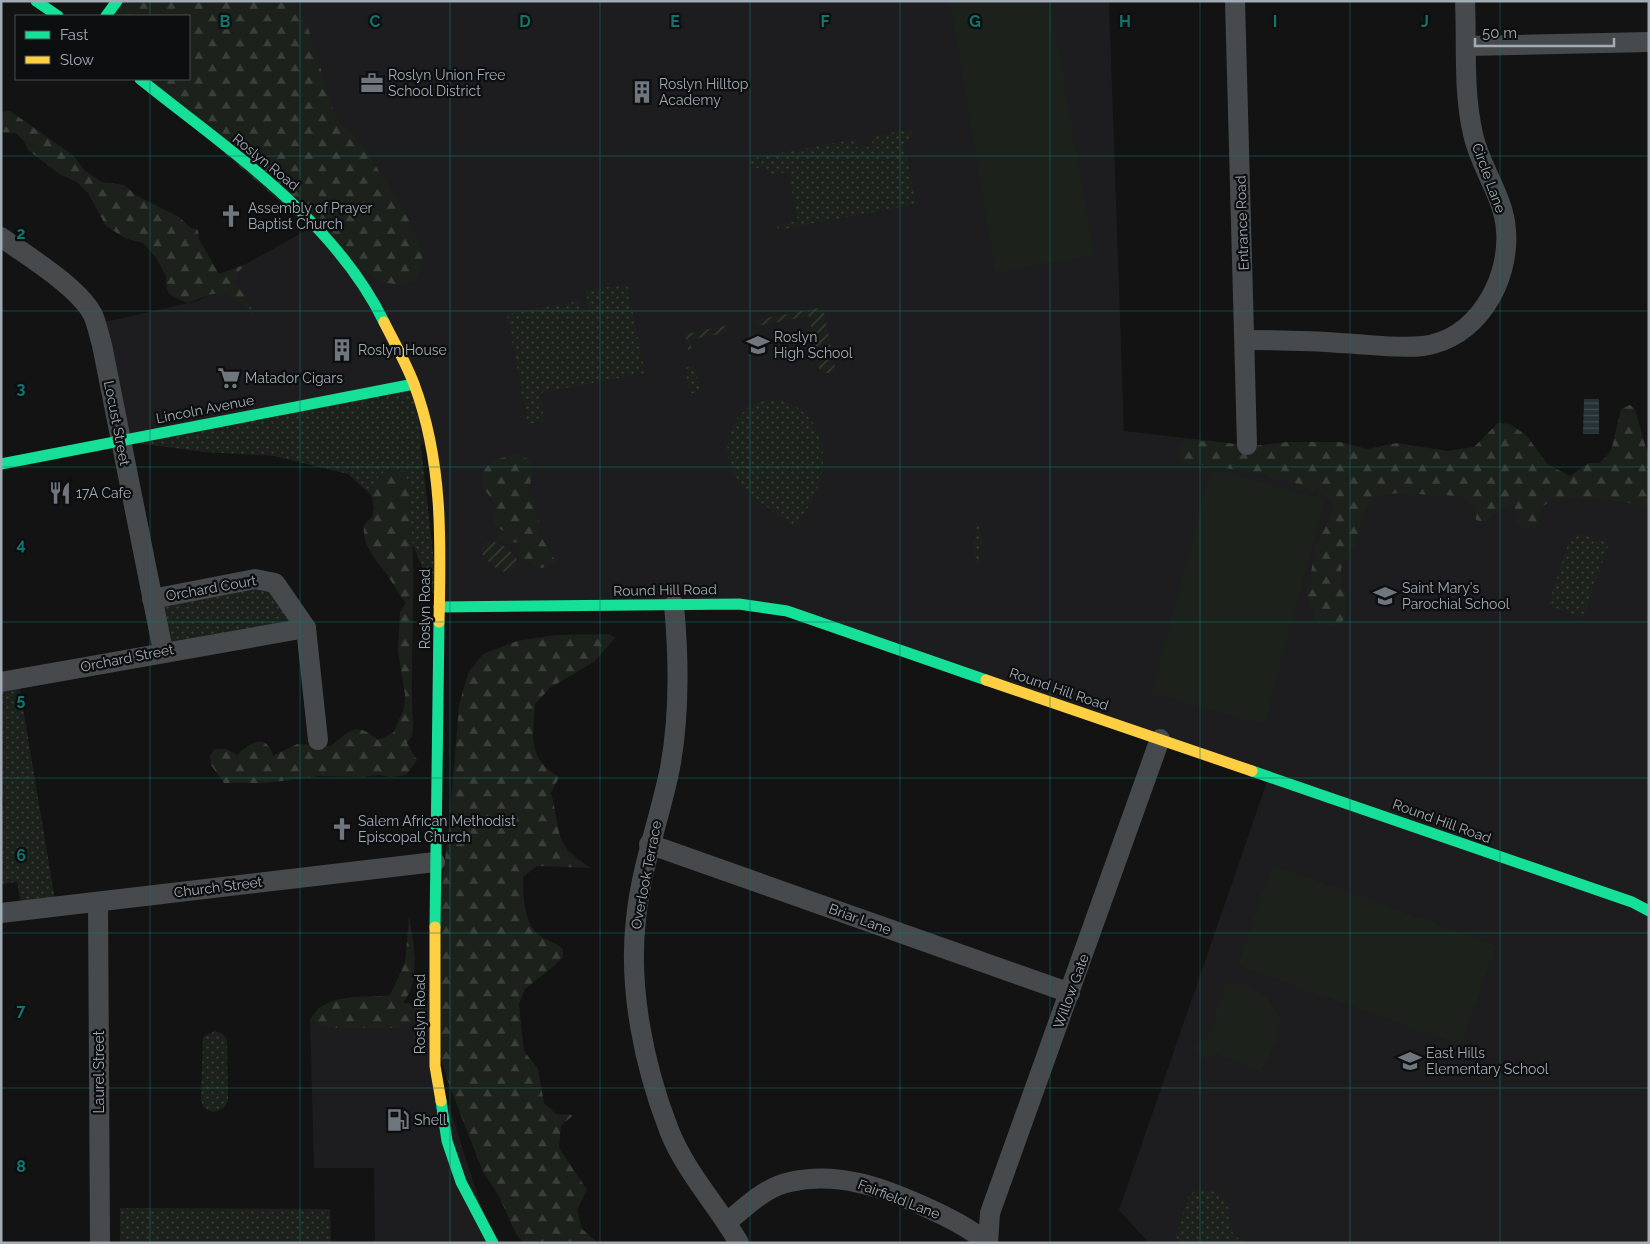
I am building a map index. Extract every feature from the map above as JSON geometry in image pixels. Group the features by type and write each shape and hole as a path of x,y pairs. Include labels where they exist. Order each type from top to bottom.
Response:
{"street":[{"path":"37,2 53,1"},
{"path":"107,15 117,1"},
{"name":"Entrance Road","path":"1236,1 1247,445"},
{"name":"Circle Lane","path":"1245,340 1424,346 1459,332 1488,303 1504,267 1506,230 1501,208 1480,159 1472,133 1468,96 1466,1"},
{"path":"37,2 56,15"},
{"path":"1467,46 1649,42"},
{"name":"Roslyn Road","path":"141,80 289,200 337,250 376,306 414,384 433,452 441,525 435,862 435,1066 447,1141 462,1182 493,1243"},
{"name":"Locust Street","path":"1,237 69,288 89,308 94,316 102,345 163,651"},
{"name":"Lincoln Avenue","path":"1,464 414,384"},
{"name":"Orchard Court","path":"152,598 255,579 275,583 306,628 318,740"},
{"name":"Round Hill Road","path":"439,606 739,604 764,606 787,611 1632,902 1649,911"},
{"name":"Overlook Terrace","path":"674,605 678,650 672,748 666,783 649,844 635,931 636,989 644,1053 670,1131 682,1156 727,1222 738,1243"},
{"name":"Orchard Street","path":"1,682 163,651 306,628"},
{"name":"Willow Gate","path":"987,1243 990,1213 1160,739"},
{"name":"Briar Lane","path":"649,844 1070,993"},
{"name":"Church Street","path":"1,913 435,862"},
{"name":"Laurel Street","path":"98,902 100,1243"},
{"name":"Fairfield Lane","path":"727,1222 761,1195 780,1185 807,1180 843,1180 869,1186 946,1217 969,1228 987,1243"}],"shaded area":[{"path":"117,1 1109,1 1124,431 1247,445 1649,499 1649,1243 1149,1243 1119,1210 1269,776 787,611 439,607 432,445 121,441 96,324 197,301 215,293 219,279 314,226 190,80 190,15"},
{"path":"1584,399 1599,399 1599,434 1583,434"},
{"path":"436,1012 436,1066 493,1243 375,1243 374,1168 314,1168 310,1020"}],"green space":[{"path":"118,1 293,1 308,28 336,118 362,144 408,218 423,254 421,272 414,282 399,285 382,282 343,257 141,80 190,80 190,15 108,15"},
{"path":"950,1 1051,1 1094,255 995,272"},
{"path":"10,111 74,156 85,171 102,182 124,185 137,196 179,217 191,228 198,230 199,239 219,274 244,265 238,273 235,282 249,303 257,322 247,309 228,293 212,294 187,303 169,294 166,276 157,259 143,243 125,238 106,226 88,193 77,182 61,175 28,150 24,141 16,133 1,132 1,112"},
{"path":"911,129 913,141 904,143 916,204 778,230 777,225 798,221 788,172 767,175 765,167 751,169 749,159 856,139 858,149 873,146 871,136"},
{"path":"627,284 645,373 540,393 544,421 528,424 507,314 579,301 582,312 586,314 589,310 586,291"},
{"path":"823,307 836,373 820,373 809,316 758,326 756,320"},
{"path":"728,325 729,332 690,340 692,350 688,350 685,334"},
{"path":"695,366 700,392 690,394 685,368"},
{"path":"414,384 439,607 405,526 348,474 274,456 205,452 121,441"},
{"path":"774,399 789,403 801,410 811,420 822,444 822,472 818,487 796,528 755,498 743,486 734,473 728,458 728,442 737,418 751,406"},
{"path":"1630,405 1635,409 1646,448 1649,451 1649,510 1642,506 1617,501 1586,498 1552,500 1542,507 1539,524 1534,528 1518,524 1513,500 1485,522 1476,520 1475,507 1466,499 1457,496 1399,493 1380,495 1366,509 1355,544 1341,569 1341,583 1347,600 1347,613 1342,623 1331,626 1318,624 1307,599 1315,549 1333,511 1333,503 1305,486 1286,480 1243,471 1187,463 1178,457 1178,449 1182,442 1209,441 1253,446 1287,442 1340,442 1367,449 1397,443 1447,451 1474,447 1498,423 1510,424 1527,436 1547,464 1570,476 1589,463 1600,463 1611,451 1621,409"},
{"path":"520,454 531,464 532,475 529,492 539,521 538,536 543,540 555,560 554,563 542,568 535,567 530,562 520,558 519,547 525,543 496,541 498,535 508,533 496,527 492,522 495,504 485,489 482,479 483,472 492,462"},
{"path":"389,469 404,471 410,495 413,546 413,725 412,736 407,743 417,760 406,775 390,777 379,775 363,777 320,776 266,783 224,783 211,765 210,756 215,749 226,749 237,755 252,744 262,742 267,744 273,756 297,744 331,746 353,730 364,731 378,740 393,733 404,709 405,695 398,651 400,612 406,603 370,551 364,532 364,525 372,517 374,509 370,488 381,474"},
{"path":"1211,469 1325,500 1265,724 1151,693"},
{"path":"978,524 982,545 977,565 973,544"},
{"path":"1579,533 1609,543 1583,618 1548,605 1571,536"},
{"path":"488,541 497,542 508,549 517,559 516,567 504,572 492,566 481,553 482,546"},
{"path":"265,580 306,628 163,651 152,599"},
{"path":"609,634 615,638 595,661 550,688 535,704 534,746 541,762 559,777 551,793 558,828 564,844 570,852 591,868 537,866 523,877 525,908 529,922 539,935 563,949 563,957 525,989 519,1004 524,1051 538,1069 544,1103 556,1114 574,1115 561,1125 559,1148 587,1190 577,1210 582,1229 598,1243 524,1243 516,1234 499,1196 483,1172 450,1087 427,1017 396,1028 331,1028 310,1020 325,1004 335,1000 390,995 405,963 409,917 415,962 412,984 409,994 403,1003 427,1006 449,828 459,705 468,673 483,654 517,641 555,635"},
{"path":"18,678 56,906 22,910 17,882 1,884 1,807 4,806 1,788 1,681"},
{"path":"1272,865 1497,946 1461,1045 1237,965"},
{"path":"1226,982 1236,983 1255,990 1271,1003 1276,1011 1279,1021 1278,1037 1261,1071 1216,1054 1210,1058 1202,1057 1197,1051 1197,1043 1208,1037"},
{"path":"215,1031 223,1034 227,1040 228,1101 224,1108 214,1112 205,1109 201,1101 203,1037"},
{"path":"1208,1190 1223,1197 1228,1208 1234,1236 1248,1243 1178,1243 1176,1235 1189,1195 1195,1191"},
{"path":"120,1208 330,1209 331,1243 120,1243"}],"traffic: fast":[{"path":"36,1 57,15"},
{"path":"107,15 117,1"},
{"path":"141,80 242,159 308,218 337,250 363,285 384,322"},
{"path":"1,464 414,384"},
{"path":"439,607 739,604 787,611 986,680"},
{"path":"435,927 439,622"},
{"path":"1252,771 1632,902 1649,911"},
{"path":"441,1101 447,1141 461,1182 493,1243"}],"traffic: slow":[{"path":"384,322 414,384 430,442 435,472 440,532 439,622"},
{"path":"986,680 1252,771"},
{"path":"435,927 435,1066 441,1101"}],"place":[{"name":"Roslyn Union Free School District","path":"372,83"},
{"name":"Roslyn Hilltop Academy","path":"642,92"},
{"name":"Assembly of Prayer Baptist Church","path":"231,216"},
{"name":"Roslyn High School","path":"758,345"},
{"name":"Roslyn House","path":"342,350"},
{"name":"Matador Cigars","path":"229,378"},
{"name":"17A Cafe","path":"60,493"},
{"name":"Saint Mary's Parochial School","path":"1385,596"},
{"name":"Salem African Methodist Episcopal Church","path":"342,829"},
{"name":"East Hills Elementary School","path":"1410,1061"},
{"name":"Shell","path":"398,1120"}]}
